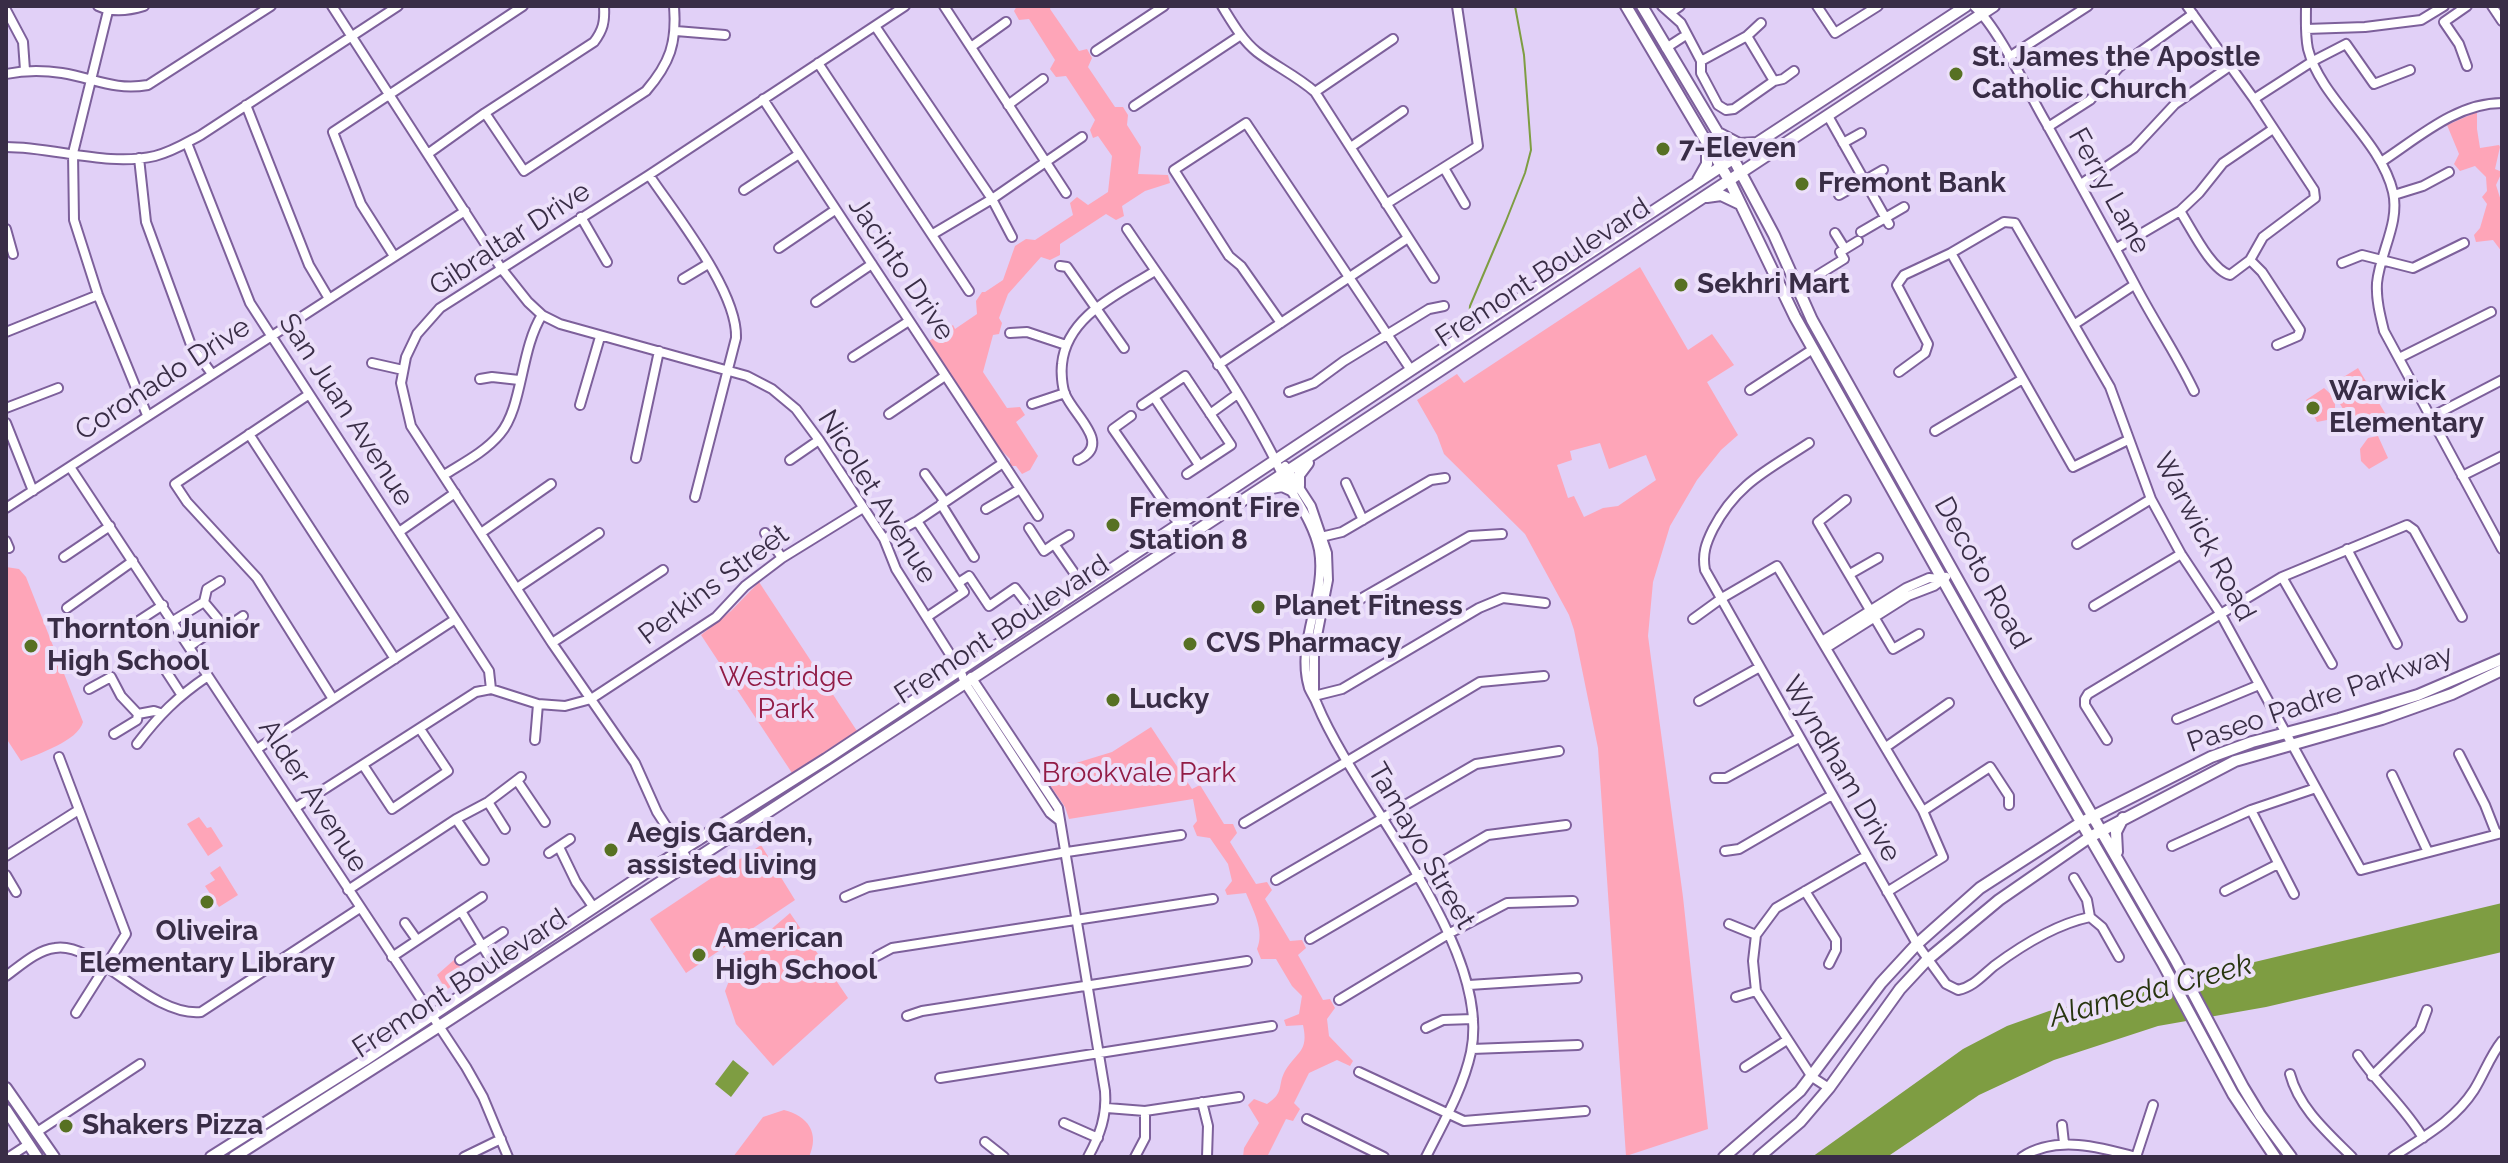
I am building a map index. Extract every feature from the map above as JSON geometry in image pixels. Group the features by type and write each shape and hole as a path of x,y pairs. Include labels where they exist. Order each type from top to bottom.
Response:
{"main road":[{"name":"Decoto Road","path":"1626,6 1729,180 1813,349 1942,579 2162,962 2250,1123 2275,1157"},
{"name":"Decoto Road","path":"1642,6 1734,160 1774,235 1797,288 2260,1115 2291,1157"},
{"name":"Fremont Boulevard","path":"211,1157 960,670 1966,6"},
{"name":"Fremont Boulevard","path":"234,1157 1286,473 1828,116 1979,9 1994,6"},
{"path":"1717,132 1739,144 1760,143"},
{"path":"1695,185 1707,164 1707,143"},
{"path":"1701,199 1721,195 1742,205"},
{"path":"1254,494 1277,486 1296,488 1301,471 1320,450"},
{"name":"Paseo Padre Parkway","path":"1724,1157 1780,1111 1812,1077 1881,983 1917,944 1980,888 2082,822 2211,757 2418,695 2502,659"},
{"name":"Paseo Padre Parkway","path":"1759,1157 1800,1122 1829,1088 1900,989 1927,960 1999,900 2090,837 2216,768 2410,709 2502,670"},
{"path":"2083,798 2098,804 2115,805"},
{"path":"2063,835 2070,821 2068,799"},
{"path":"2118,858 2116,832 2123,818"},
{"path":"2067,853 2081,851 2102,858"},
{"path":"6,1088 54,1157"},
{"path":"6,1110 37,1157"}],"street":[{"path":"98,6 108,11 144,6"},
{"path":"6,74 25,70 63,73 127,89 148,85 271,6"},
{"name":"Nicolet Avenue","path":"332,6 501,268 542,315 600,337 728,369 772,389 796,409 819,440 884,539 896,569 1050,813 1060,821 1107,1108 1098,1138 1088,1157"},
{"path":"6,147 139,158 163,153 187,143 398,6"},
{"path":"394,256 361,204 333,132 523,6"},
{"path":"429,153 594,42 605,21 604,6"},
{"path":"485,113 524,171 646,91 669,57 676,31 674,6"},
{"name":"Gibraltar Drive","path":"690,863 657,812 635,763 552,643 411,426 402,395 403,370 411,345 440,308 905,6"},
{"path":"944,6 1066,193"},
{"path":"1096,51 1164,6"},
{"path":"1222,6 1241,35 1257,51 1298,77 1315,92 1434,278"},
{"path":"1386,204 1478,146 1457,6"},
{"path":"1662,6 1681,23 1701,61 1701,73 1718,105 1726,110 1734,109 1794,71"},
{"path":"1670,13 1680,6"},
{"path":"1817,6 1835,33 1878,6"},
{"path":"2009,57 2088,6"},
{"path":"2306,6 2306,29 2318,72 2381,162 2394,195 2392,223 2377,280 2384,331 2429,418 2498,532 2502,549"},
{"path":"2467,6 2444,22 2459,44 2467,66"},
{"path":"2492,6 2502,21"},
{"path":"2306,29 2365,27 2421,20 2437,8"},
{"name":"Ferry Lane","path":"1979,9 2081,184 2194,391"},
{"path":"6,10 23,42 25,70"},
{"path":"2048,127 2090,100 2119,67 2190,10 2254,99 2314,190 2315,198 2263,237 2250,260 2230,275 2222,273 2180,211"},
{"path":"108,11 73,153 74,220 98,295 147,415"},
{"path":"971,47 1006,22"},
{"path":"1701,61 1747,36 1761,23"},
{"path":"875,26 992,199 1012,237"},
{"path":"676,31 725,35"},
{"path":"1134,106 1241,35"},
{"path":"1666,48 1686,35"},
{"path":"1747,36 1774,81"},
{"path":"1315,92 1393,39"},
{"path":"2254,99 2346,44 2374,84 2410,70"},
{"path":"818,63 969,291"},
{"path":"2081,184 2134,148 2175,104 2230,66"},
{"path":"1008,105 1043,79"},
{"name":"Jacinto Drive","path":"763,99 1038,516"},
{"path":"2381,162 2449,117 2467,109 2502,103"},
{"path":"246,105 309,265 328,297"},
{"path":"1351,147 1403,111"},
{"path":"1828,116 1887,221"},
{"path":"1281,323 1241,266 1229,256 1174,170 1246,123 1411,370"},
{"path":"2117,248 2180,211 2223,163 2273,129"},
{"path":"1843,143 1861,133"},
{"path":"933,234 992,199 1082,137"},
{"name":"San Juan Avenue","path":"187,143 250,303 489,671 491,689"},
{"path":"744,190 799,154"},
{"path":"139,158 146,222 191,345 212,374"},
{"path":"1444,168 1465,204"},
{"path":"1839,195 1883,170"},
{"path":"2394,195 2423,186 2449,172"},
{"path":"649,175 726,292 734,312 736,338 695,497"},
{"path":"1797,288 1844,259 1840,252 1904,207"},
{"path":"779,248 835,210"},
{"name":"Coronado Drive","path":"6,508 465,211"},
{"path":"581,217 607,262"},
{"name":"Warwick Road","path":"1951,253 2004,222 2015,223 2110,387 2151,499 2181,554 2220,613 2361,870 2428,852"},
{"path":"6,229 13,254"},
{"name":"Tamayo Street","path":"1127,229 1296,488 1319,538 1329,567 1314,651 1314,696 1327,727 1450,933 1469,985 1473,1019 1472,1049 1464,1078 1426,1157"},
{"path":"1835,233 1845,249"},
{"path":"1218,365 1408,238"},
{"path":"2342,263 2362,255 2413,268 2464,243"},
{"path":"1899,372 1925,353 1928,344 1897,285 1904,275 1951,253 2073,467 2128,440"},
{"path":"2250,260 2262,272 2300,330 2298,336 2277,345"},
{"path":"683,279 708,264"},
{"path":"816,302 872,264"},
{"path":"1060,266 1067,267 1124,348"},
{"path":"1078,460 1088,455 1092,437 1065,393 1062,366 1066,345 1078,324 1155,271"},
{"path":"2075,324 2134,285"},
{"path":"6,332 98,295"},
{"path":"1289,392 1314,383 1429,309 1444,306"},
{"path":"2399,358 2491,312"},
{"path":"444,475 480,453 501,434 509,420 530,338 542,315"},
{"path":"853,357 909,321"},
{"path":"1010,333 1027,332 1066,345"},
{"path":"580,405 600,337"},
{"path":"1750,390 1813,349"},
{"path":"636,458 659,351"},
{"path":"372,363 403,370"},
{"path":"889,414 945,376"},
{"path":"1142,405 1185,376 1231,445 1187,474"},
{"path":"480,379 519,380"},
{"path":"1935,431 2021,380"},
{"path":"2429,418 2502,380"},
{"path":"6,408 58,388"},
{"path":"1032,404 1065,393"},
{"path":"308,395 175,484 187,502 257,578 333,699"},
{"path":"1210,414 1236,395"},
{"path":"1154,397 1199,465"},
{"path":"1131,416 1113,429 1179,524"},
{"path":"6,423 33,491"},
{"path":"249,434 395,659"},
{"path":"790,460 819,440"},
{"name":"Wyndham Drive","path":"1809,443 1740,489 1722,512 1706,543 1703,557 1705,570 1917,944 1946,984 1958,990 1969,988 2011,955 2073,920 2090,917"},
{"path":"2462,476 2502,456"},
{"path":"884,539 917,521 1003,463"},
{"name":"Alder Avenue","path":"70,467 474,1080 508,1157"},
{"path":"925,474 974,557"},
{"path":"1319,538 1342,532 1431,480 1445,478"},
{"path":"1346,483 1363,520"},
{"path":"481,533 551,484"},
{"path":"986,509 1020,489"},
{"path":"399,532 455,493"},
{"path":"2077,544 2151,499"},
{"path":"1846,500 1818,522 1893,649 1919,634"},
{"name":"Perkins Street","path":"491,689 538,704 565,706 591,699 716,617 745,586 782,558 863,508"},
{"path":"917,521 964,592 927,617"},
{"path":"2107,740 2085,705 2088,694 2282,577 2407,525 2414,530 2462,617"},
{"path":"64,557 110,526"},
{"path":"1029,528 1044,551 1069,535"},
{"path":"517,588 599,533"},
{"path":"765,533 782,558"},
{"path":"1320,606 1343,609 1470,536 1502,534"},
{"path":"1054,544 1084,587"},
{"path":"2347,549 2397,644"},
{"path":"2094,606 2181,554"},
{"path":"1850,574 1878,558"},
{"path":"67,608 133,561"},
{"path":"1693,619 1777,566 1923,811 1943,857 1887,892"},
{"path":"552,643 663,570"},
{"path":"1824,644 1873,614 1906,588 1929,578 1942,579 1954,572"},
{"path":"958,583 969,576 989,606 1015,588 1025,601"},
{"path":"2282,577 2332,664"},
{"path":"173,621 204,602 207,589 220,581"},
{"path":"1314,696 1342,689 1503,598 1545,603"},
{"path":"204,602 219,624"},
{"path":"120,633 163,605"},
{"path":"190,646 219,624 230,625 243,616"},
{"path":"257,749 454,620"},
{"path":"153,651 181,694"},
{"path":"1699,701 1758,668"},
{"path":"137,744 160,713 208,676"},
{"path":"1244,823 1480,682 1544,676"},
{"path":"89,689 111,677 121,696 138,714"},
{"path":"2177,719 2259,685"},
{"path":"295,808 476,692 491,689"},
{"path":"1886,747 1949,703"},
{"path":"535,740 538,704"},
{"path":"138,714 160,713"},
{"path":"114,734 137,720 138,714"},
{"path":"363,765 392,809 448,771 420,729"},
{"path":"1715,778 1726,778 1799,738"},
{"path":"1276,880 1476,764 1559,751"},
{"path":"2392,775 2428,852 2499,833 2459,754"},
{"path":"59,757 126,934 76,1013"},
{"path":"1923,811 1990,767 2009,796 2009,805"},
{"path":"348,890 520,779 545,822"},
{"path":"2172,846 2251,810 2316,788"},
{"path":"1725,851 1739,849 1832,795"},
{"path":"488,802 505,829"},
{"path":"2251,810 2294,894"},
{"path":"6,856 77,811"},
{"path":"456,819 484,860"},
{"path":"1310,939 1488,835 1566,825"},
{"path":"845,897 868,887 1181,835"},
{"path":"549,853 570,839"},
{"path":"559,847 576,882 594,908"},
{"path":"1829,1088 1812,1077 1756,991 1753,961 1756,935 1776,908 1866,856"},
{"path":"2225,891 2278,864"},
{"path":"6,875 16,892"},
{"path":"2074,878 2087,900 2090,917 2102,927 2119,957"},
{"path":"1805,891 1836,940 1836,950 1829,964"},
{"path":"392,957 482,897"},
{"path":"877,956 892,948 1213,899"},
{"path":"1339,1000 1450,933 1507,903 1573,901"},
{"path":"6,976 36,955 56,947 88,956 153,999 193,1013 201,1012 360,908"},
{"path":"461,911 489,957"},
{"path":"405,923 417,940"},
{"path":"1729,924 1756,935"},
{"path":"460,960 503,932"},
{"path":"907,1016 922,1011 1247,961"},
{"path":"1469,985 1577,978"},
{"path":"1736,997 1756,991"},
{"path":"2372,1076 2420,1029 2427,1010"},
{"path":"1426,1028 1443,1020 1473,1019"},
{"path":"940,1078 1272,1026"},
{"path":"1745,1067 1787,1040"},
{"path":"2393,1157 2452,1116 2474,1091 2502,1041"},
{"path":"1472,1049 1578,1045"},
{"path":"2358,1055 2372,1076 2412,1119 2423,1138"},
{"path":"37,1132 140,1064"},
{"path":"1359,1072 1464,1121 1585,1111"},
{"path":"2290,1074 2295,1092 2320,1126 2352,1157"},
{"path":"1107,1108 1145,1111 1239,1097"},
{"path":"1202,1102 1208,1126 1207,1157"},
{"path":"2022,1157 2029,1152 2064,1143 2136,1157 2153,1105"},
{"path":"1135,1157 1145,1138 1145,1111"},
{"path":"1307,1119 1384,1157"},
{"path":"1064,1123 1098,1138"},
{"path":"2062,1125 2064,1143"},
{"path":"464,1157 501,1139"},
{"path":"985,1142 1004,1157"},
{"path":"9,1157 29,1144"}],"green space":[{"path":"1017,6 1051,6 1050,9 1079,51 1087,49 1092,58 1088,67 1115,107 1123,107 1128,115 1127,125 1141,147 1138,174 1168,175 1170,183 1145,191 1122,206 1124,216 1116,220 1106,214 1060,244 1060,255 1050,260 1041,257 1008,294 999,318 1002,323 999,334 993,335 983,372 1007,408 1020,407 1025,415 1016,422 1038,456 1030,470 1022,474 1016,466 1010,466 1010,459 999,448 929,341 977,314 976,301 982,292 1003,280 1015,246 1026,239 1035,240 1073,215 1070,203 1077,197 1088,205 1108,192 1112,156 1098,136 1093,138 1090,130 1095,120 1066,76 1056,77 1050,69 1055,60 1029,19 1019,20 1014,11"},
{"path":"2477,112 2480,148 2500,147 2495,169 2502,172 2496,185 2502,204 2502,252 2493,240 2476,242 2474,235 2480,228 2487,204 2482,197 2487,191 2486,177 2475,166 2460,171 2454,164 2459,154 2447,125"},
{"path":"1640,267 1688,350 1712,334 1734,365 1707,382 1738,435 1721,450 1697,480 1670,526 1653,582 1648,636 1683,897 1708,1129 1626,1156 1598,748 1574,630 1525,534 1444,454 1417,400 1457,374 1464,383","holes":["1600,443 1609,469 1646,455 1656,480 1618,506 1603,508 1584,517 1574,496 1568,498 1557,465 1572,460 1570,451"]},
{"path":"2358,368 2388,418 2359,435 2329,386"},
{"path":"2324,388 2335,398 2335,410 2327,420 2317,422 2306,400"},
{"path":"2378,436 2388,458 2369,469 2361,461 2360,449 2368,438"},
{"name":"Thornton Junior High School","path":"6,567 19,569 26,577 83,722 80,729 66,741 21,761 6,738"},
{"name":"Westridge Park","path":"759,582 857,731 792,773 701,635 731,611"},
{"name":"Brookvale Park","path":"1151,727 1192,789 1200,785 1224,824 1233,824 1237,833 1230,842 1256,884 1267,882 1272,890 1265,899 1290,941 1302,940 1306,948 1298,955 1323,1000 1330,999 1335,1008 1327,1019 1329,1036 1353,1061 1350,1066 1337,1060 1309,1073 1294,1103 1300,1109 1293,1121 1286,1119 1267,1157 1243,1157 1244,1148 1259,1123 1248,1105 1254,1099 1267,1104 1276,1096 1285,1071 1301,1051 1303,1025 1286,1026 1284,1020 1299,1014 1302,996 1292,986 1276,959 1261,959 1257,949 1259,928 1252,906 1246,893 1227,895 1225,890 1232,881 1228,864 1210,838 1197,836 1193,826 1197,821 1193,799 1069,819 1065,807 1047,781 1076,763 1112,752"},
{"path":"199,817 207,828 211,827 223,846 208,856 187,824"},
{"path":"761,845 795,900 686,973 650,919"},
{"path":"220,866 238,895 219,907 205,886 215,880 210,873"},
{"path":"790,913 848,998 773,1066 736,1024 725,991 738,958"},
{"path":"455,959 466,977 446,990 437,975"},
{"path":"784,1110 800,1116 810,1127 813,1140 809,1157 733,1157 763,1117"}],"water":[{"name":"Alameda Creek","path":"2502,903 2502,952 2266,1007 2158,1026 2054,1060 1979,1095 1887,1157 1812,1157 1963,1049 2007,1026 2049,1011"},
{"path":"733,1060 749,1073 731,1097 715,1084"}],"waterway":[{"path":"1469,318 1470,306 1525,173 1531,150 1524,55 1515,6"}],"place":[{"name":"St. James the Apostle Catholic Church","path":"1956,74"},
{"name":"7-Eleven","path":"1663,149"},
{"name":"Fremont Bank","path":"1802,184"},
{"name":"Sekhri Mart","path":"1681,285"},
{"name":"Warwick Elementary","path":"2313,408"},
{"name":"Fremont Fire Station 8","path":"1113,525"},
{"name":"Planet Fitness","path":"1258,607"},
{"name":"CVS Pharmacy","path":"1190,644"},
{"name":"Thornton Junior High School","path":"31,646"},
{"name":"Lucky","path":"1113,700"},
{"name":"Aegis Garden, assisted living","path":"611,850"},
{"name":"Oliveira Elementary Library","path":"207,902"},
{"name":"American High School","path":"699,955"},
{"name":"Shakers Pizza","path":"66,1126"}]}
